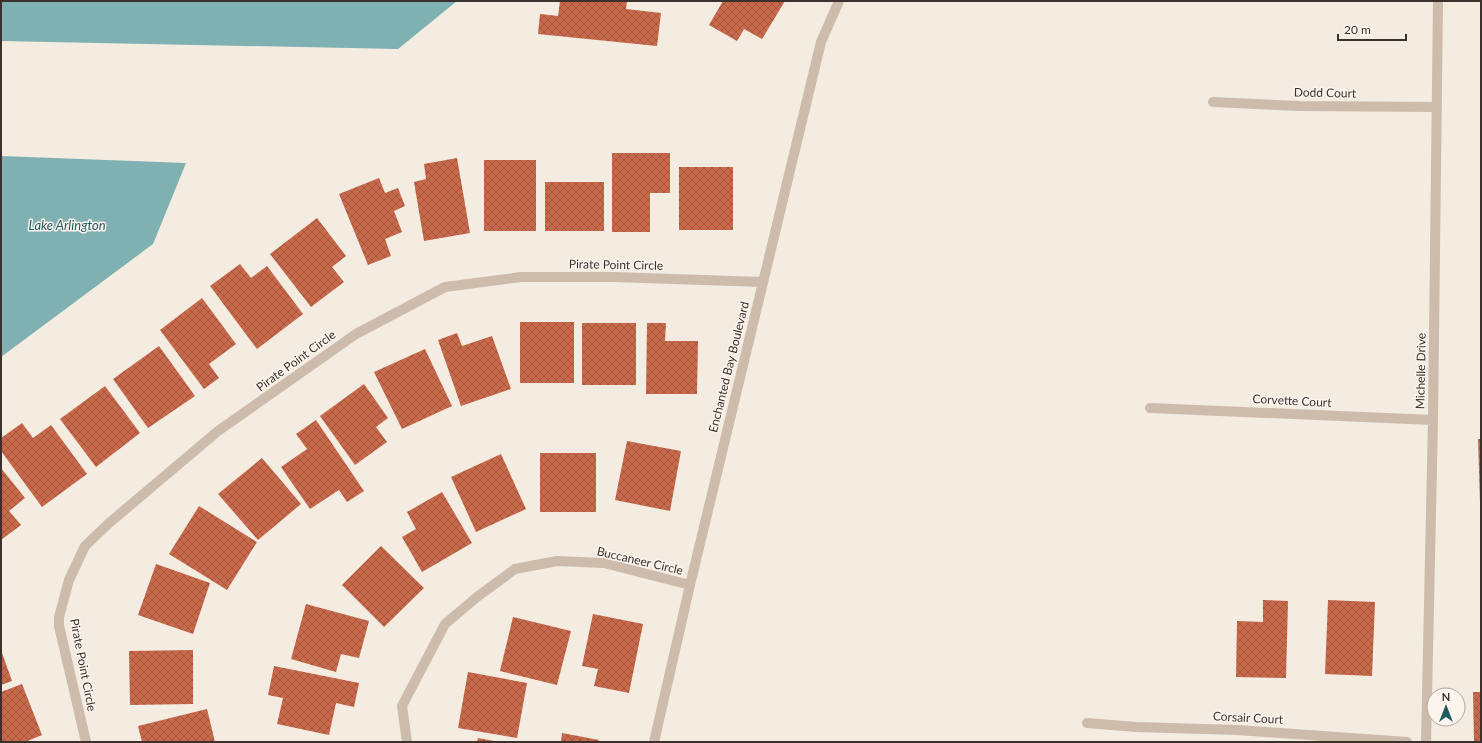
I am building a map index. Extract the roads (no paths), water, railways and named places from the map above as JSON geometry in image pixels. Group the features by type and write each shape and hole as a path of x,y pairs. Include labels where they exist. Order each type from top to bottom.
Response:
{"street":[{"name":"Enchanted Bay Boulevard","path":"654,742 690,585 821,42 839,1"},
{"name":"Michelle Drive","path":"1426,742 1433,420 1438,1"},
{"name":"Dodd Court","path":"1213,102 1299,106 1437,107"},
{"name":"Pirate Point Circle","path":"86,742 59,626 59,617 69,580 85,546 108,524 218,431 356,334 445,287 521,277 613,277 763,282"},
{"name":"Corvette Court","path":"1150,408 1433,420"},
{"name":"Buccaneer Circle","path":"407,742 402,706 445,624 477,597 515,569 557,561 604,563 690,585"},
{"name":"Corsair Court","path":"1087,723 1136,727 1238,730 1407,742"}],"water":[{"path":"1,1 457,1 398,49 1,41"},
{"name":"Lake Arlington","path":"1,156 186,163 153,244 1,357"}]}
